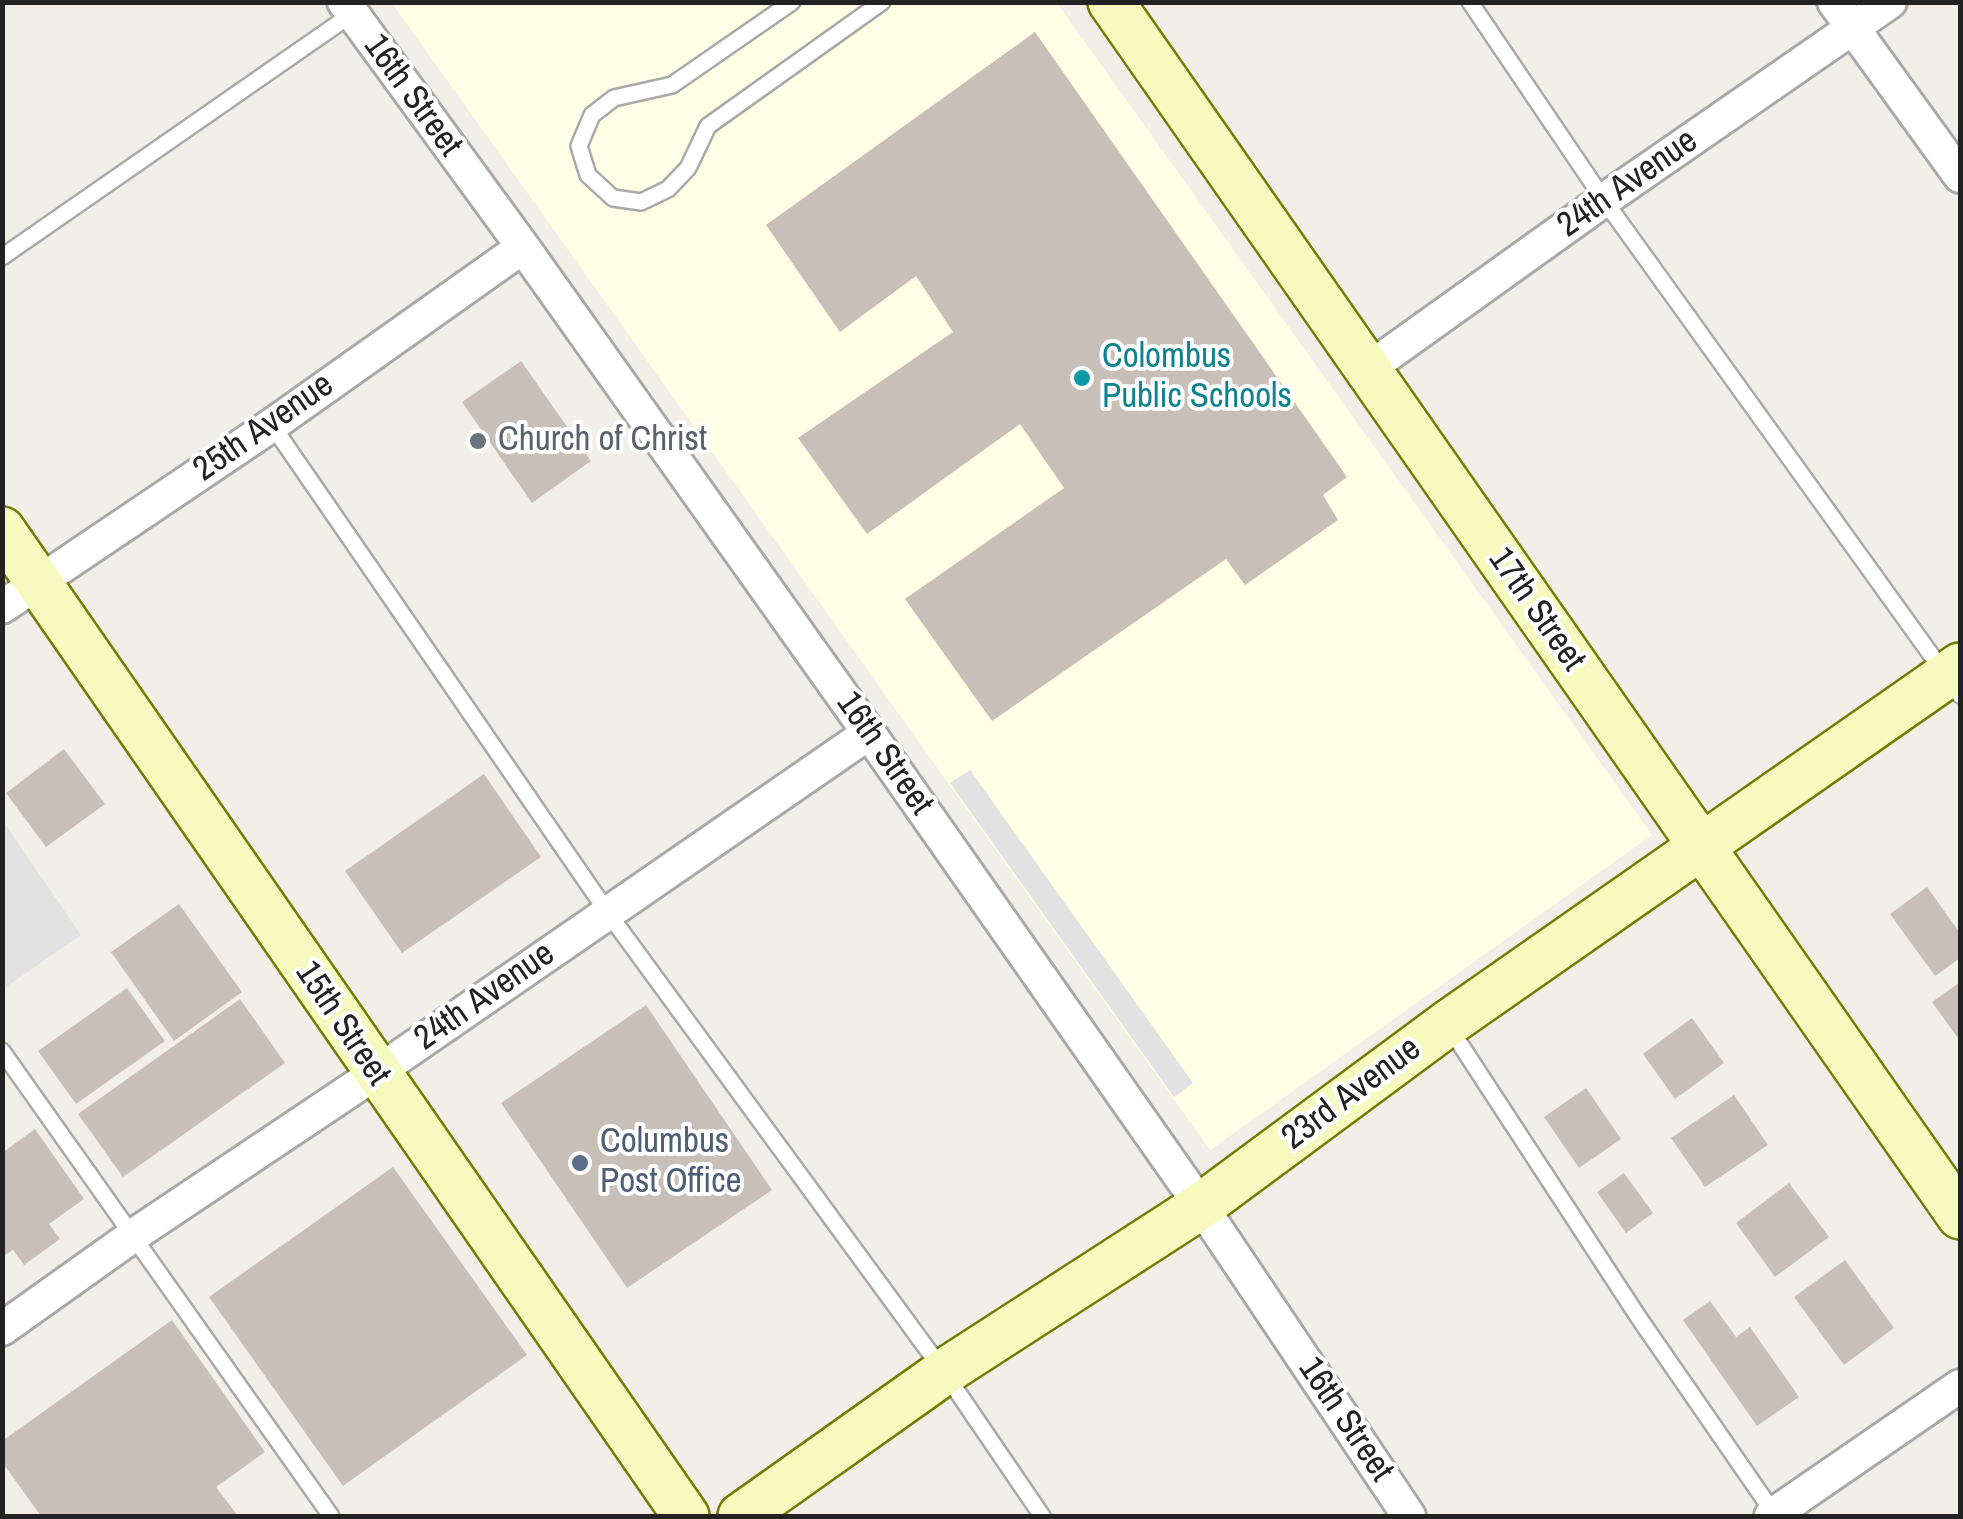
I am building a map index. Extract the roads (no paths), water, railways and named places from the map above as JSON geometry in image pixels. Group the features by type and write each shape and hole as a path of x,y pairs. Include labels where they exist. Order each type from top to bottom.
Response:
{"main road":[{"name":"17th Street","path":"1111,2 1960,1216"},
{"name":"15th Street","path":"2,530 686,1516"},
{"name":"23rd Avenue","path":"741,1516 944,1372 1200,1206 1447,1024 1700,846 1956,679"}],"street":[{"name":"24th Avenue","path":"1368,369 1604,200 1842,16 1890,2"},
{"name":"16th Street","path":"348,8 523,246 869,733 1200,1206 1409,1516"},
{"path":"1842,16 1960,176"},
{"name":"25th Avenue","path":"2,607 272,424 523,246"},
{"name":"24th Avenue","path":"2,1329 134,1234 376,1073 869,733"},
{"path":"1774,1516 1960,1386"}],"lane":[{"path":"792,2 672,85 614,98 592,115 579,146 588,175 613,198 640,202 668,188 688,168 708,126 882,2"},
{"path":"1470,2 1604,200 1956,679"},
{"path":"2,257 348,8"},
{"path":"272,424 608,913 944,1372 1042,1516"},
{"path":"1447,1024 1774,1516"},
{"path":"2,1052 330,1516"}],"place":[{"name":"Colombus Public Schools","path":"1082,378"},
{"name":"Church of Christ","path":"478,441"},
{"name":"Columbus Post Office","path":"580,1163"}]}
